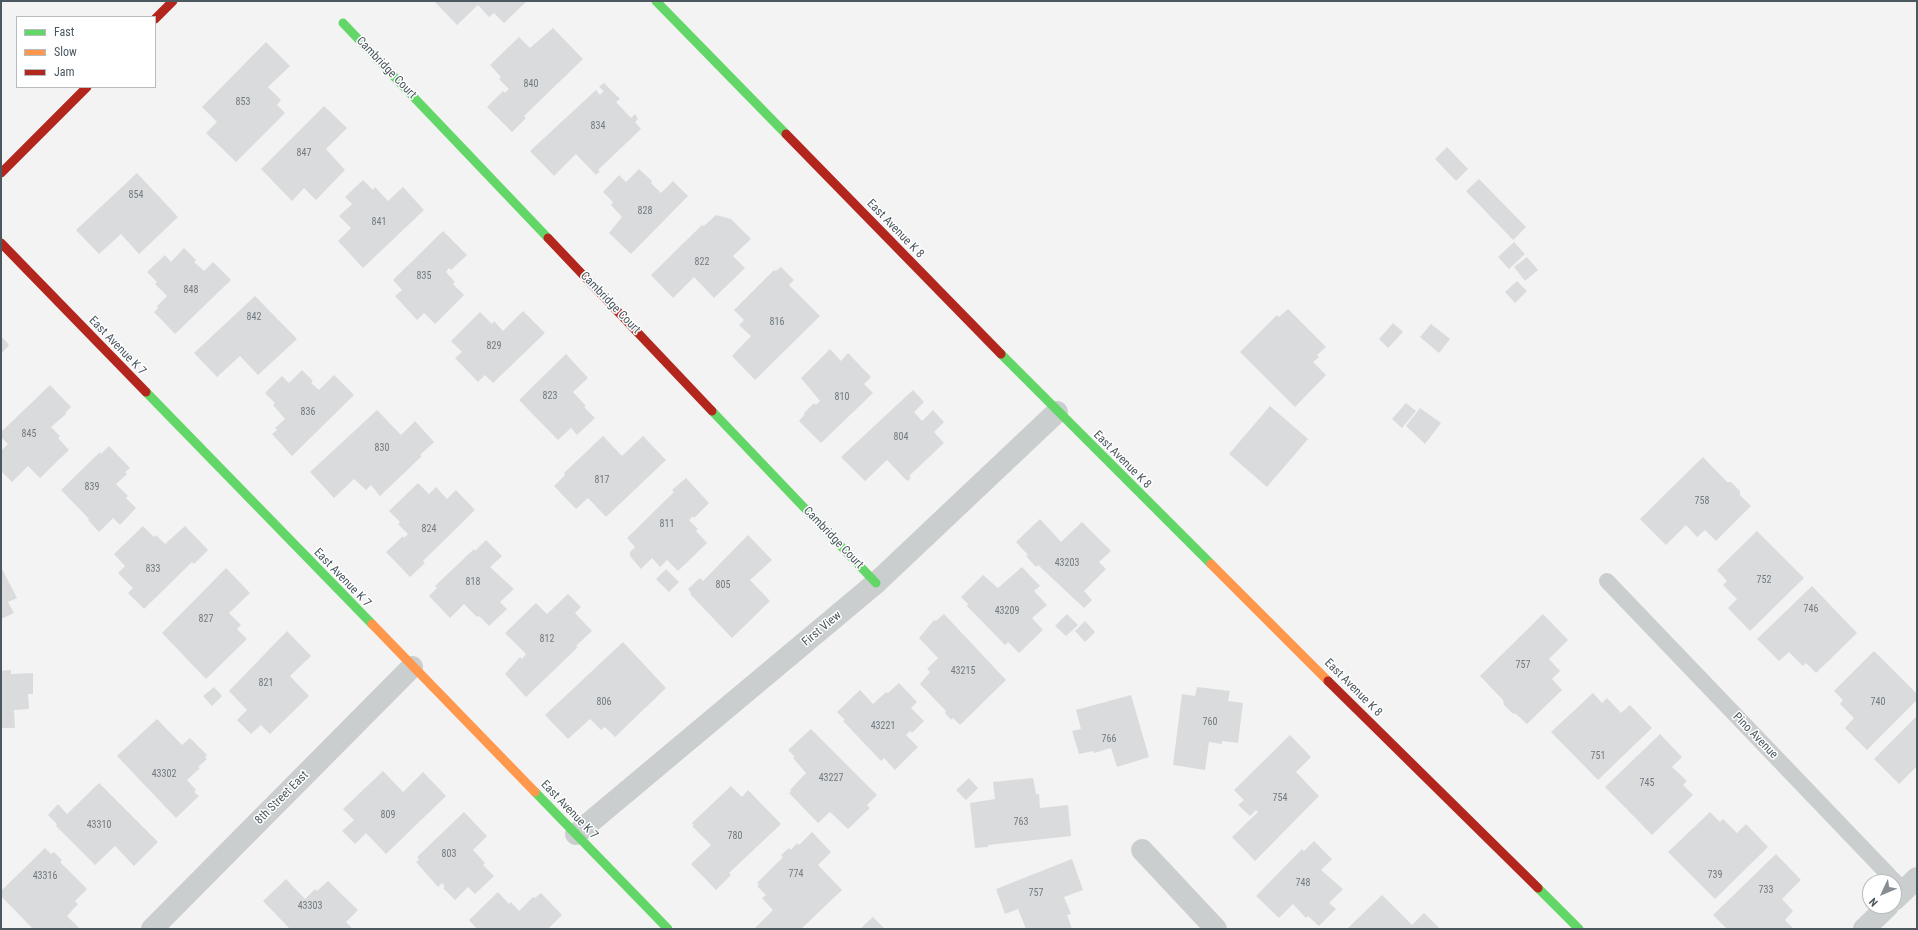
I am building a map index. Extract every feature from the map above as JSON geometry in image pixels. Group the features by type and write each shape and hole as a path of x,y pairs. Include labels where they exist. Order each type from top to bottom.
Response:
{"street":[{"path":"156,18 173,1"},
{"name":"East Avenue K 8","path":"656,1 1057,412 1579,929"},
{"name":"Cambridge Court","path":"343,23 876,584"},
{"path":"1,173 86,88"},
{"name":"East Avenue K 7","path":"1,243 668,929"},
{"name":"First View","path":"576,834 876,584 1057,412"},
{"name":"8th Street East","path":"152,929 412,667"},
{"path":"1142,850 1216,929"},
{"path":"1864,929 1880,914"}],"lane":[{"name":"Pino Avenue","path":"1606,581 1905,890"}],"building":[{"path":"434,1 527,1 504,23 494,13 489,17 478,5 457,25"},
{"path":"553,28 583,59 524,116 526,118 512,132 487,107 503,91 505,93 509,89 499,79 501,77 490,65 519,37 530,48"},
{"path":"266,42 290,66 268,87 281,100 277,105 285,113 236,162 206,133 217,122 202,107"},
{"path":"604,83 620,99 616,102 631,118 635,114 638,119 635,122 641,129 598,170 600,171 596,175 576,154 554,176 530,151 596,90 600,95 604,91 599,87"},
{"path":"324,106 347,128 326,149 345,170 316,200 304,188 292,201 261,169"},
{"path":"1447,147 1468,169 1456,181 1435,159"},
{"path":"639,169 652,181 651,183 661,193 673,181 688,196 631,254 609,233 622,217 611,205 613,202 603,192 619,175 626,182"},
{"path":"137,173 178,217 139,254 121,234 99,254 76,230"},
{"path":"1479,179 1526,227 1513,240 1466,191"},
{"path":"363,180 373,190 375,187 388,201 403,187 424,210 363,268 338,241 351,228 339,216 352,204 345,197"},
{"path":"716,215 731,219 751,239 733,256 745,268 714,298 694,277 673,298 651,275 702,225 704,226"},
{"path":"443,231 467,255 451,270 449,268 446,272 455,282 453,284 464,295 435,324 424,313 417,320 395,296 402,290 393,280"},
{"path":"1514,242 1525,254 1509,269 1498,257"},
{"path":"184,248 196,260 194,262 204,271 213,262 231,280 175,334 154,312 158,308 157,306 167,296 155,284 157,282 147,272 165,255 171,262"},
{"path":"1527,257 1538,270 1525,281 1514,267"},
{"path":"781,267 794,280 789,285 820,316 755,380 732,356 751,336 739,325 744,320 734,310 774,270 776,271"},
{"path":"1517,281 1527,291 1515,303 1505,292"},
{"path":"255,296 297,339 258,375 240,356 217,377 194,353"},
{"path":"1288,309 1326,347 1317,355 1319,357 1313,362 1326,375 1295,407 1240,352 1277,315 1279,317"},
{"path":"523,311 545,333 493,383 485,375 478,382 455,358 462,352 451,341 480,312 492,324 494,321 503,331"},
{"path":"1393,323 1403,332 1388,348 1379,339"},
{"path":"1431,324 1450,339 1439,353 1420,337"},
{"path":"1,336 9,345 1,354"},
{"path":"830,349 841,361 848,353 871,377 864,384 873,393 821,443 799,421 805,414 804,413 814,403 816,405 820,401 801,378"},
{"path":"566,354 588,378 573,392 586,406 584,407 595,418 577,435 571,428 558,440 519,400"},
{"path":"302,370 313,381 311,383 319,390 334,375 354,395 292,456 272,434 277,430 275,428 285,419 273,405 275,403 265,393 282,376 289,383"},
{"path":"50,385 71,407 65,413 66,414 51,427 60,436 58,438 69,450 40,478 28,466 12,482 1,471 1,451 8,444 1,437 1,432"},
{"path":"913,390 924,402 914,412 922,421 933,410 944,422 934,432 944,443 909,476 911,478 907,481 887,460 865,481 841,457"},
{"path":"1406,403 1416,411 1402,428 1392,419"},
{"path":"1270,406 1308,439 1267,487 1229,454"},
{"path":"1420,408 1441,423 1425,444 1406,426"},
{"path":"377,410 401,435 415,421 434,442 420,455 422,456 380,496 371,485 366,490 354,479 334,498 310,472"},
{"path":"603,436 622,456 643,436 666,460 606,517 588,498 576,509 554,486 565,475 564,473"},
{"path":"109,446 130,468 125,472 127,474 116,484 128,496 126,498 136,508 120,525 113,518 99,532 88,520 89,519 61,490 100,452 101,454"},
{"path":"1703,457 1727,482 1731,482 1740,491 1740,495 1751,506 1716,541 1705,530 1697,537 1686,525 1666,545 1640,519"},
{"path":"686,478 709,503 694,518 693,516 689,520 698,529 696,531 707,543 678,571 667,560 660,567 652,558 641,569 630,556 630,552 635,547 627,538 674,492 672,490"},
{"path":"418,483 429,494 436,487 447,499 456,490 475,510 423,561 425,563 410,577 386,552 403,536 404,538 408,534 398,524 400,522 389,511"},
{"path":"1040,519 1061,542 1082,522 1111,551 1099,562 1106,569 1084,591 1092,600 1084,608 1038,565 1036,567 1026,556 1028,555 1016,542"},
{"path":"143,526 154,537 156,535 165,544 185,526 208,550 194,564 192,562 144,609 128,593 133,588 118,573 125,566 114,554"},
{"path":"1757,531 1804,578 1750,631 1728,608 1737,599 1723,585 1727,581 1717,570"},
{"path":"748,535 772,560 750,580 770,601 732,638 690,594 691,593 688,589 700,578 703,581"},
{"path":"486,540 502,556 490,567 514,589 500,602 507,609 489,626 464,604 450,618 429,596 437,588 435,586 474,549 475,551"},
{"path":"1,567 17,598 8,602 14,613 1,619"},
{"path":"1022,567 1040,586 1034,591 1047,605 1032,618 1043,630 1019,653 1008,642 1005,645 967,606 968,604 961,597 983,575 998,588"},
{"path":"226,568 250,593 229,613 241,625 237,629 247,639 206,679 162,633"},
{"path":"666,569 679,582 669,592 656,579"},
{"path":"1812,586 1857,633 1816,673 1806,663 1803,666 1789,652 1779,661 1757,639"},
{"path":"568,594 581,607 575,613 592,631 576,646 578,647 526,697 505,674 520,657 522,659 526,654 505,633 536,603 547,614"},
{"path":"944,614 1006,680 960,725 953,718 951,720 945,713 946,711 920,684 930,672 927,669 938,658 919,638 934,620 936,621"},
{"path":"1067,614 1078,625 1066,636 1055,626"},
{"path":"1543,614 1568,640 1549,659 1560,671 1552,679 1562,690 1527,724 1504,705 1503,700 1480,676"},
{"path":"1085,621 1095,632 1085,642 1075,631"},
{"path":"287,631 311,656 290,676 309,696 270,734 261,725 251,734 237,720 247,710 229,691"},
{"path":"623,642 666,688 615,737 605,727 601,730 590,719 568,739 545,715"},
{"path":"1874,651 1917,694 1917,700 1867,750 1845,728 1854,718 1840,704 1843,700 1834,691"},
{"path":"11,670 11,674 33,673 33,694 28,694 29,709 14,710 15,728 1,728 1,671"},
{"path":"899,683 917,702 911,708 924,721 912,733 910,731 906,735 918,747 895,770 884,758 881,761 843,721 845,720 837,712 860,690 873,704"},
{"path":"214,687 222,696 212,706 203,696"},
{"path":"1197,687 1230,691 1228,701 1243,703 1238,743 1222,741 1222,744 1209,742 1205,770 1173,765 1182,694 1195,696"},
{"path":"1593,693 1602,703 1607,698 1621,713 1630,705 1652,728 1598,780 1551,732"},
{"path":"1131,695 1149,757 1117,767 1111,748 1094,753 1093,751 1079,754 1072,731 1081,729 1076,710"},
{"path":"1917,716 1917,766 1899,784 1874,759"},
{"path":"157,719 182,745 190,738 207,755 205,757 207,759 198,767 200,768 187,780 196,790 194,792 199,796 176,818 117,756"},
{"path":"811,729 877,795 867,805 870,808 848,829 830,812 818,823 789,793 806,773 788,750"},
{"path":"1660,734 1682,757 1672,767 1687,781 1683,785 1693,795 1652,835 1605,787"},
{"path":"1290,735 1311,757 1296,772 1319,796 1255,861 1232,837 1258,812 1256,810 1250,816 1238,805 1244,800 1234,790"},
{"path":"383,771 403,792 423,772 446,796 386,854 366,833 355,844 342,831 354,820 343,809"},
{"path":"969,778 978,788 966,800 956,790"},
{"path":"1033,778 1036,794 1039,794 1040,808 1068,805 1071,836 988,845 988,847 975,848 970,803 995,799 993,782"},
{"path":"99,783 158,842 134,866 115,846 95,865 56,826 57,824 48,815 58,804 67,814"},
{"path":"731,786 742,797 748,790 781,824 729,873 731,875 716,890 691,864 711,845 692,826 694,825 692,823"},
{"path":"464,812 487,836 473,850 485,863 483,865 494,876 475,894 468,887 455,900 443,888 445,887 442,883 438,887 416,862 419,860 417,857"},
{"path":"1710,812 1720,822 1723,819 1737,833 1746,824 1768,847 1715,899 1668,852"},
{"path":"812,832 831,852 818,865 842,890 801,929 754,929 773,910 762,898 766,895 757,886 759,885 757,883 783,857 781,855 789,848 791,850 797,843 799,845"},
{"path":"1314,841 1332,859 1321,870 1343,889 1329,903 1336,909 1319,926 1308,916 1306,918 1293,904 1279,918 1256,896 1302,849 1304,851"},
{"path":"45,848 51,854 54,852 62,860 60,862 87,889 75,901 78,904 67,916 80,929 33,929 1,896 1,891"},
{"path":"1776,854 1801,880 1782,899 1793,911 1785,920 1794,929 1727,929 1713,915"},
{"path":"1072,859 1083,890 1064,897 1071,914 1067,915 1072,929 1026,929 1018,909 1005,914 996,889"},
{"path":"286,879 305,899 315,889 317,891 328,881 358,910 346,922 353,929 290,929 263,901"},
{"path":"498,892 509,904 511,902 519,911 533,897 535,898 541,893 562,915 548,929 477,929 469,920"},
{"path":"1382,895 1412,925 1424,913 1440,929 1347,929"},
{"path":"873,917 885,929 860,929"}],"traffic: fast":[{"path":"656,1 786,134"},
{"path":"343,23 548,238"},
{"path":"1001,354 1211,564"},
{"path":"146,392 372,624"},
{"path":"712,411 876,583"},
{"path":"535,792 668,929"},
{"path":"1538,888 1579,929"}],"traffic: slow":[{"path":"1211,564 1328,681"},
{"path":"372,624 535,792"}],"traffic: jam":[{"path":"156,18 173,1"},
{"path":"1,173 86,88"},
{"path":"786,134 1001,354"},
{"path":"548,238 712,411"},
{"path":"1,243 146,392"},
{"path":"1328,681 1538,888"}]}
